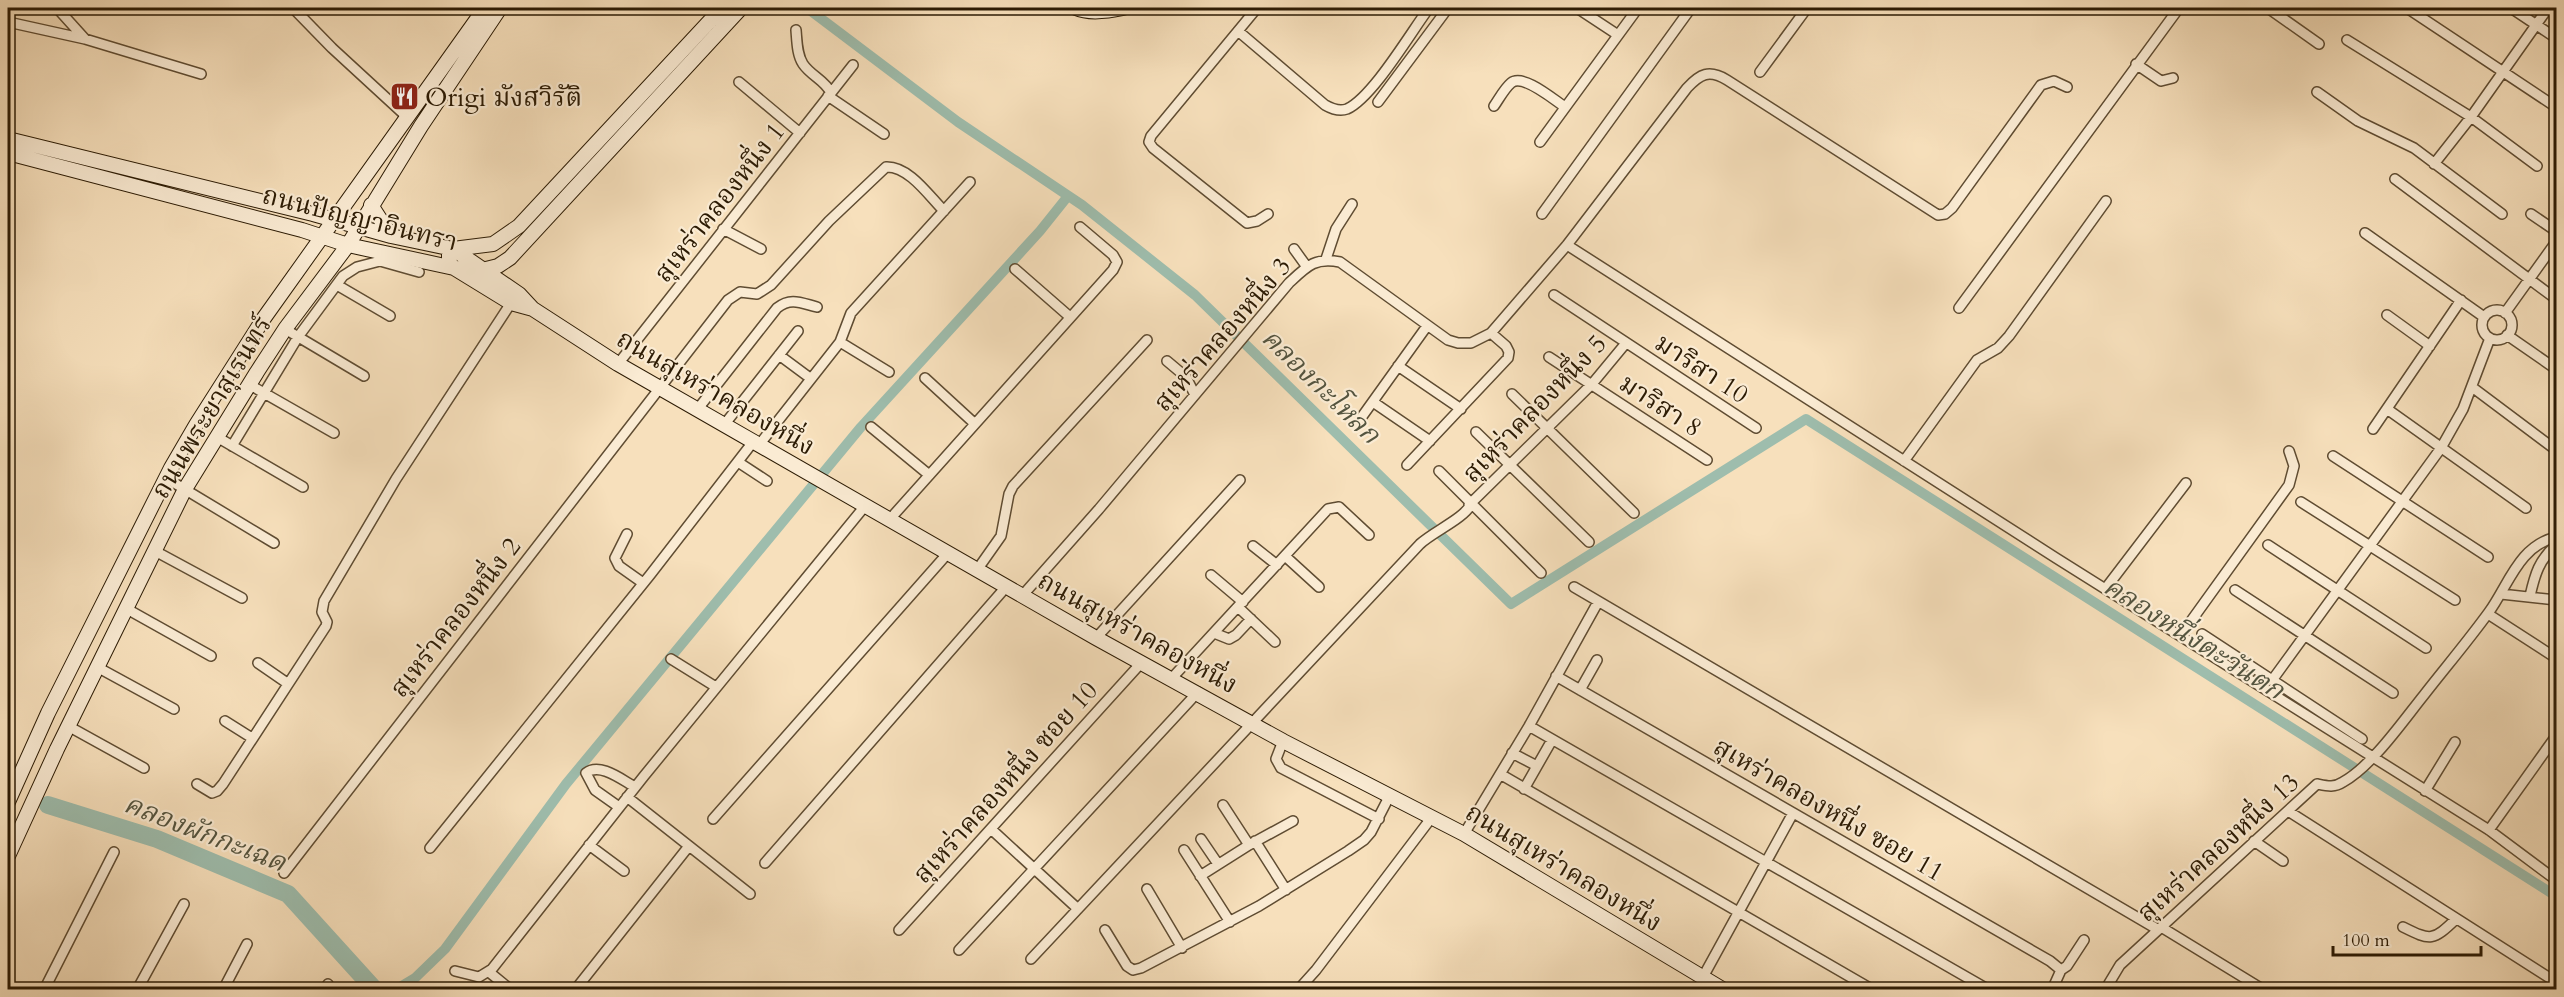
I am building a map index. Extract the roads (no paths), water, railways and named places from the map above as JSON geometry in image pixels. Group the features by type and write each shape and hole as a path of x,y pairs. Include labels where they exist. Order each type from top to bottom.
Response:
{"street":[{"path":"57,8 86,39"},
{"path":"293,8 332,48 407,117"},
{"name":"ถนนพระยาสุเรนทร์","path":"8,802 48,713 166,478 229,370 485,8"},
{"name":"ถนนพระยาสุเรนทร์","path":"8,856 68,726 185,489 285,329 348,245 371,205 500,8"},
{"name":"ถนนปัญญาอินทรา","path":"8,139 313,214 391,236 453,249 492,244 519,226 722,8"},
{"name":"ถนนปัญญาอินทรา","path":"8,153 302,230 348,245 450,267 482,270 498,266 510,258 741,8"},
{"path":"1076,8 1109,11 1123,8"},
{"path":"1257,8 1151,136 1149,142 1153,148 1247,223 1257,222 1268,213"},
{"path":"1238,31 1325,105 1335,110 1346,110 1370,89 1429,8"},
{"path":"1378,102 1448,8"},
{"path":"1577,8 1618,35"},
{"path":"1540,142 1638,8"},
{"path":"1542,214 1691,8"},
{"path":"1760,72 1807,8"},
{"path":"1959,308 2178,8"},
{"path":"2268,8 2319,44"},
{"path":"2407,8 2556,107"},
{"path":"2511,8 2556,38"},
{"path":"2434,164 2471,117 2548,8"},
{"path":"8,22 86,39 201,74"},
{"path":"796,30 799,56 803,64 825,83 830,95 884,134"},
{"path":"2346,40 2471,117 2537,166"},
{"path":"2136,64 2161,81 2173,78"},
{"name":"สุเหร่าคลองหนึ่ง 1","path":"618,364 853,65"},
{"name":"สุเหร่าคลองหนึ่ง 3","path":"1022,596 1107,501 1289,282 1315,261 1326,259 1340,262 1448,340 1471,343 1491,333 1567,244 1687,88 1701,75 1713,73 1727,80 1938,216 1952,208 2041,85 2054,81 2067,87"},
{"path":"1494,106 1512,82 1519,80 1526,82 1565,107"},
{"path":"739,82 800,133"},
{"path":"2316,92 2358,121 2404,142 2502,214"},
{"name":"สุเหร่าคลองหนึ่ง 2","path":"284,873 728,300 740,292 757,294 771,285 829,221 886,167 893,167 910,177 944,211"},
{"path":"2395,180 2556,299"},
{"path":"430,848 643,584 738,462 756,444 840,342 851,313 970,182"},
{"path":"313,214 328,211 350,199"},
{"path":"1904,461 1977,360 1998,348 2009,336 2106,201"},
{"path":"1326,259 1336,229 1352,204"},
{"path":"371,205 391,236"},
{"path":"2531,214 2556,231"},
{"path":"890,519 1113,270 1117,262 1113,255 1080,227"},
{"path":"723,229 761,249"},
{"path":"302,230 306,244 305,260"},
{"path":"2365,233 2484,317"},
{"path":"2505,313 2556,242"},
{"path":"1567,244 1904,461 2181,635 2370,759 2489,830 2556,878"},
{"path":"450,267 448,254 453,249"},
{"name":"ถนนสุเหร่าคลองหนึ่ง","path":"453,249 482,270 515,299"},
{"path":"1294,249 1307,267"},
{"path":"197,784 208,792 218,791 326,626 322,607 327,595 396,479 515,299 508,269 510,258"},
{"path":"232,446 298,337 351,270 380,261 419,272"},
{"name":"ถนนสุเหร่าคลองหนึ่ง","path":"450,267 534,309 618,364 1096,638 1283,741 1464,834 1724,990"},
{"path":"1015,268 1070,317"},
{"path":"337,285 390,316"},
{"name":"มาริสา 10","path":"1554,296 1756,428"},
{"path":"2373,429 2462,300"},
{"path":"697,410 777,308 788,301 817,307"},
{"path":"2494,310 2505,313 2511,324 2507,335 2499,339 2490,338 2482,329 2484,317 2494,310"},
{"path":"2387,315 2430,346"},
{"path":"1361,418 1426,326"},
{"path":"285,329 364,376"},
{"path":"724,425 798,331"},
{"path":"1407,465 1508,358 1509,352 1506,346 1491,333"},
{"path":"2507,335 2556,369"},
{"path":"2273,679 2441,448 2472,387 2490,338"},
{"path":"976,570 1001,536 1009,494 1013,486 1147,339"},
{"path":"840,342 889,372"},
{"name":"สุเหร่าคลองหนึ่ง 5","path":"1031,959 1431,534 1468,510 1472,503 1592,384 1626,343"},
{"path":"779,355 810,378"},
{"name":"มาริสา 8","path":"1549,357 1707,460"},
{"path":"1167,361 1186,378 1195,395"},
{"path":"1398,366 1461,409"},
{"path":"926,378 974,423"},
{"path":"250,385 334,433"},
{"path":"2472,387 2556,450"},
{"path":"1512,394 1634,513"},
{"path":"1373,402 1430,441"},
{"path":"2387,409 2526,508"},
{"path":"871,427 928,474"},
{"path":"1476,432 1589,542"},
{"path":"217,437 303,487"},
{"path":"2181,635 2289,485 2294,466 2289,451"},
{"path":"2333,456 2488,556"},
{"path":"738,462 767,481"},
{"path":"1439,471 1541,573"},
{"path":"166,478 274,543"},
{"path":"1096,638 1240,480"},
{"path":"2106,588 2186,483"},
{"path":"2301,502 2455,600"},
{"path":"454,971 479,977 489,972 635,787 865,506"},
{"path":"1172,678 1328,508 1339,507 1369,535"},
{"path":"627,534 615,558 619,566 643,584"},
{"name":"สุเหร่าคลองหนึ่ง 13","path":"2105,990 2120,965 2317,784 2335,786 2354,775 2370,759 2399,727 2488,614 2519,561 2536,545 2556,537"},
{"path":"2268,545 2426,648"},
{"path":"2530,596 2536,570 2542,559 2556,545"},
{"path":"1253,546 1277,565"},
{"path":"155,551 242,598"},
{"path":"713,819 948,553"},
{"path":"1285,556 1319,587"},
{"path":"1211,575 1275,642"},
{"path":"765,863 1006,587"},
{"path":"1574,587 2264,990"},
{"path":"2235,590 2393,693"},
{"path":"2501,594 2556,600"},
{"path":"1464,834 1529,726 1598,602"},
{"path":"127,609 211,656"},
{"path":"2488,614 2556,658"},
{"path":"1214,633 1229,639 1251,619"},
{"path":"2202,634 2362,739"},
{"path":"671,659 716,687"},
{"path":"1580,690 1597,660"},
{"name":"สุเหร่าคลองหนึ่ง ซอย 10","path":"899,930 1142,662"},
{"path":"258,663 287,683"},
{"path":"97,668 174,709"},
{"name":"สุเหร่าคลองหนึ่ง ซอย 11","path":"1556,676 2057,965 2061,970"},
{"path":"959,950 1197,692"},
{"path":"225,721 252,738"},
{"path":"68,726 144,768"},
{"path":"1529,726 1989,990"},
{"path":"2489,830 2556,736"},
{"path":"1524,789 1552,740"},
{"path":"1283,741 1276,759 1281,768 1378,819"},
{"path":"2425,791 2455,742"},
{"path":"1512,753 1537,766"},
{"path":"619,807 595,790 586,773 590,770 601,769 635,787"},
{"path":"1500,774 1873,990"},
{"path":"1105,930 1127,966 1133,970 1182,948 1286,890 1364,840 1390,795"},
{"path":"627,797 750,894"},
{"path":"1223,806 1286,890"},
{"path":"2288,811 2556,982"},
{"path":"1703,977 1793,813"},
{"path":"1298,990 1316,970 1432,817"},
{"path":"1200,876 1252,843 1293,821"},
{"path":"991,829 1078,909"},
{"path":"1201,839 1218,864"},
{"path":"2254,841 2283,861"},
{"path":"589,845 624,871"},
{"path":"574,990 689,846"},
{"path":"1184,850 1230,922"},
{"path":"44,990 114,852"},
{"path":"1147,889 1182,948"},
{"path":"137,990 184,903"},
{"path":"2403,927 2431,938 2437,936 2456,919"},
{"path":"2052,990 2061,970 2070,962 2084,940"},
{"path":"223,990 247,944"},
{"path":"489,972 511,990"}],"waterway":[{"name":"คลองกะโหลก","path":"807,8 958,122 1082,205 1195,295 1511,604 1806,419 2556,896"},
{"path":"395,990 415,978 445,949 566,784 861,427 1040,231 1068,196"},
{"name":"คลองผักกะเฉด","path":"48,805 157,839 288,894 375,990"}],"place":[{"name":"Origi มังสวิรัติ","path":"404,97"}],"water label":[{"name":"คลองหนึ่งตะวันตก","path":"2194,638"}]}
